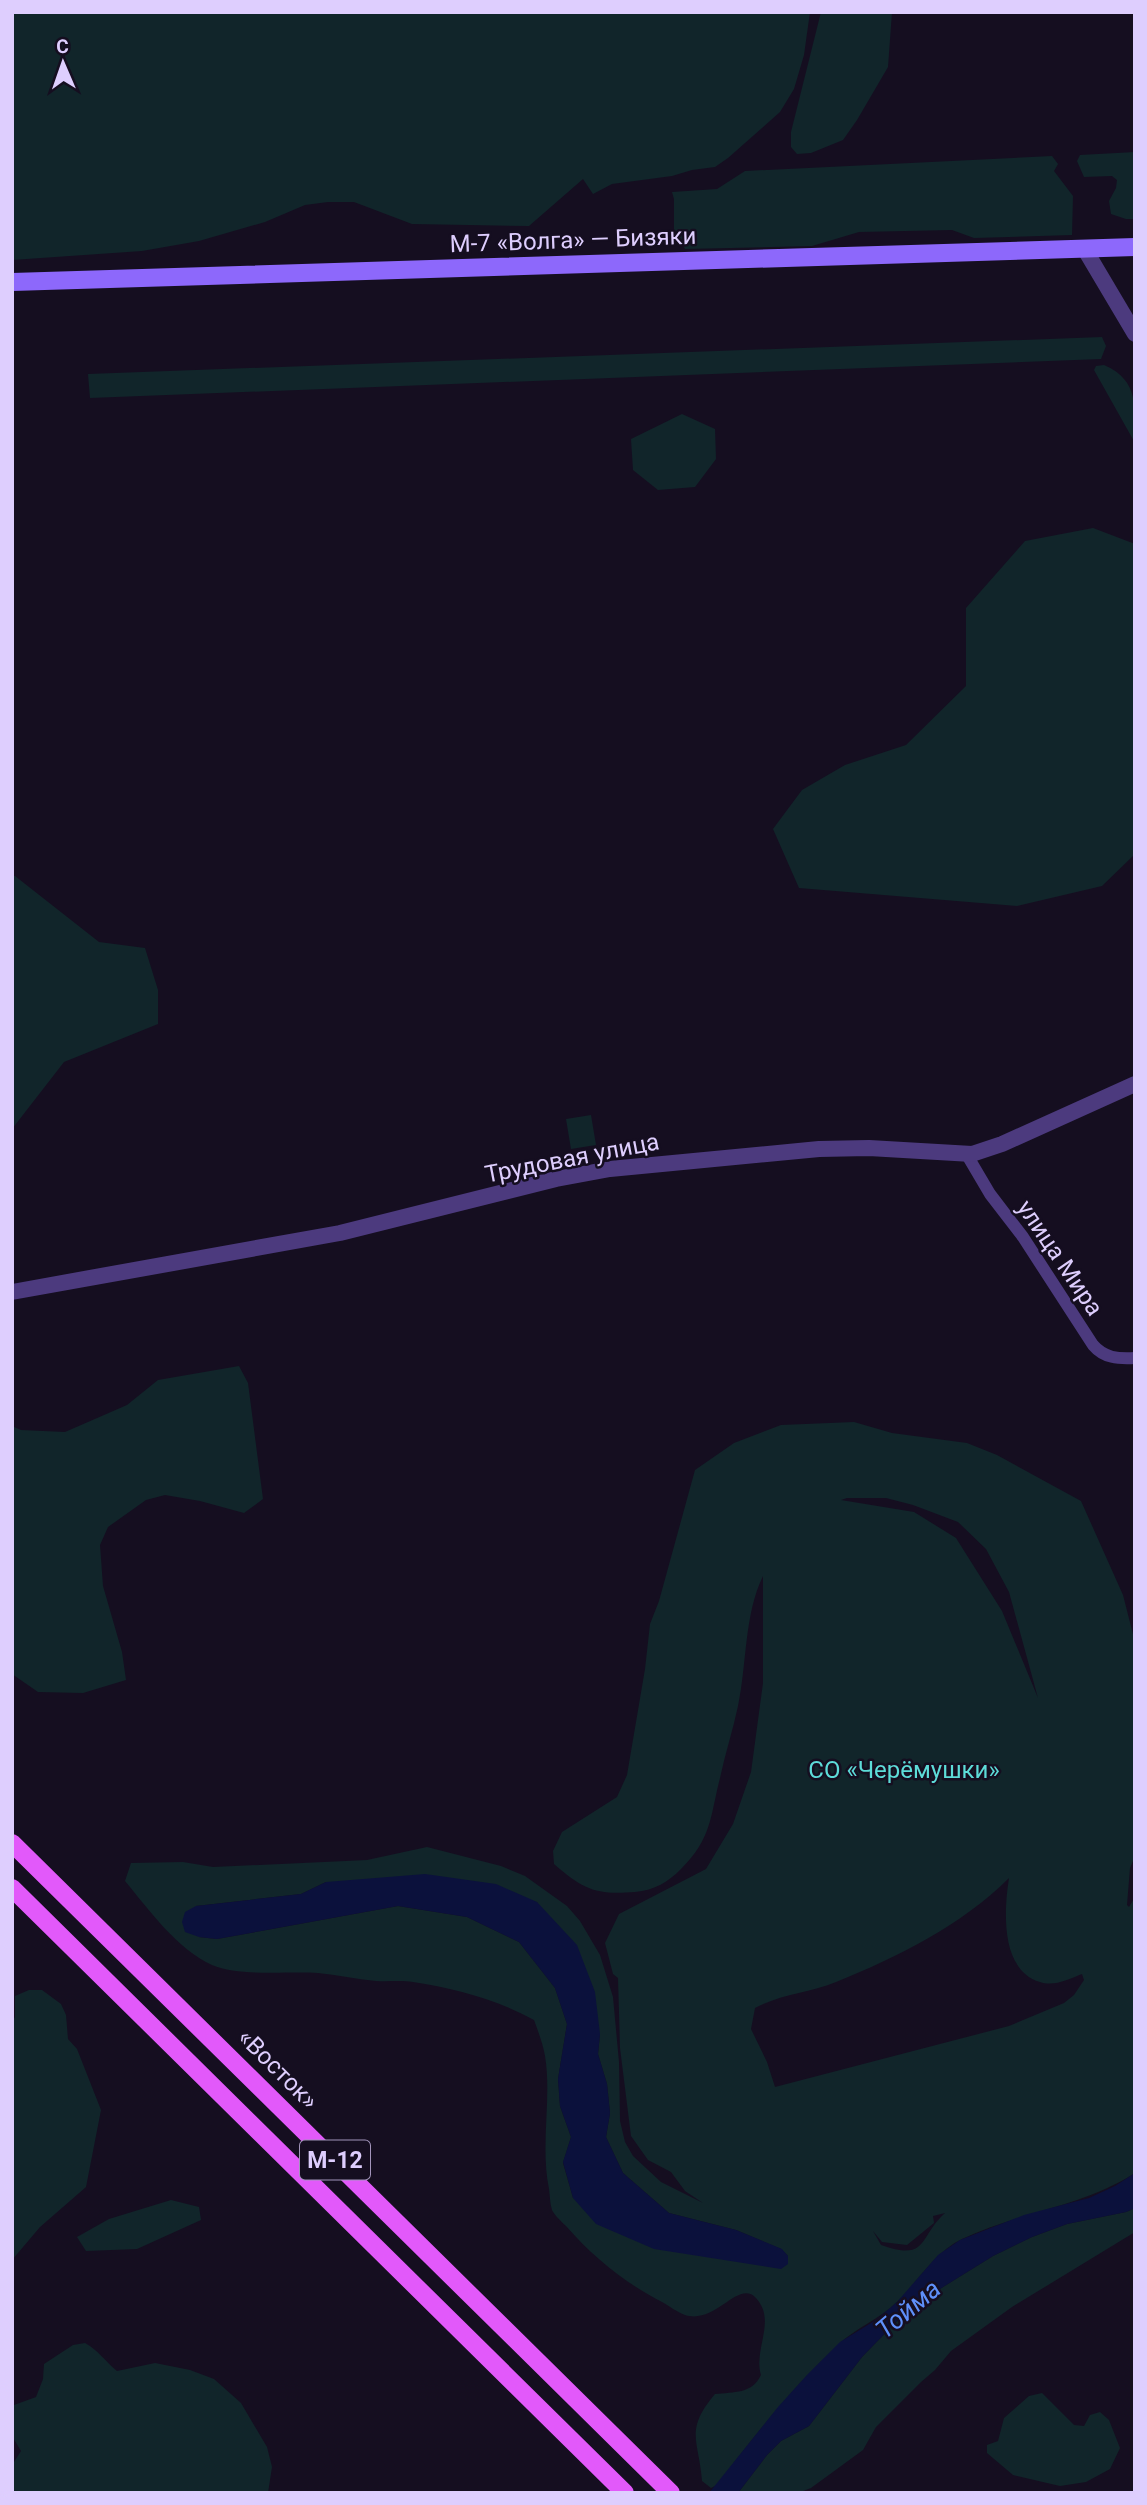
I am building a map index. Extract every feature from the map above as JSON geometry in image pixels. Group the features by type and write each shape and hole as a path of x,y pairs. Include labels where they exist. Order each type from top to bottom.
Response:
{"main road":[{"name":"М-7 «Волга» — Бизяки","path":"12,282 1135,247"},
{"name":"«Восток»","path":"12,1843 671,2493"},
{"name":"М-12","path":"12,1888 625,2493"}],"street":[{"path":"1084,248 1135,334"},
{"name":"Трудовая улица","path":"12,1292 340,1233 556,1179 610,1169 819,1149 869,1148 967,1155 1002,1144 1135,1084"},
{"name":"улица Мира","path":"967,1155 990,1194 1023,1237 1093,1345 1098,1351 1113,1357 1135,1358"}],"green space":[{"path":"12,12 810,12 804,55 794,89 780,112 728,158 715,167 612,184 593,194 583,179 529,226 412,224 354,202 328,202 305,205 265,222 199,241 142,251 12,260"},
{"path":"821,12 892,12 888,67 843,140 811,153 797,154 791,147 791,132"},
{"path":"1135,152 1135,219 1126,219 1111,214 1109,201 1117,180 1112,176 1084,177 1077,161 1080,155"},
{"path":"1052,156 1058,164 1054,171 1073,196 1072,235 974,238 952,230 859,232 812,246 685,249 674,230 672,192 717,189 745,171"},
{"path":"1102,337 1106,346 1101,359 90,398 88,374"},
{"path":"1104,365 1116,371 1130,388 1135,408 1135,443 1094,370 1096,366"},
{"path":"682,414 715,429 716,459 695,487 658,490 633,470 631,439"},
{"path":"1093,528 1135,544 1135,854 1102,886 1017,906 799,888 773,829 802,790 845,765 906,745 966,686 966,608 1025,541"},
{"path":"12,876 99,942 145,948 158,990 158,1024 64,1062 12,1129"},
{"path":"591,1115 596,1145 571,1149 566,1119"},
{"path":"239,1366 248,1383 263,1499 244,1513 165,1495 146,1500 108,1527 100,1545 103,1586 122,1652 126,1680 83,1693 38,1692 12,1674 12,1426 21,1430 65,1432 127,1405 158,1380"},
{"name":"СО «Черёмушки»","path":"854,1422 892,1433 967,1443 997,1455 1081,1501 1123,1595 1135,1642 1135,1856 1130,1868 1127,1905 1129,1907 1135,1897 1135,2173 1094,2194 1006,2222 952,2245 935,2259 891,2308 845,2339 821,2361 775,2412 717,2485 711,2488 702,2481 696,2427 699,2417 715,2394 748,2389 761,2375 759,2365 765,2326 762,2307 756,2298 742,2294 707,2314 682,2314 610,2269 555,2214 551,2205 546,2156 547,2072 543,2047 534,2020 460,1991 408,1981 376,1981 318,1973 223,1969 199,1958 175,1939 125,1881 131,1863 183,1862 213,1867 367,1860 427,1847 501,1866 525,1876 567,1906 580,1921 600,1955 613,1997 619,2062 620,2121 625,2142 633,2156 661,2182 703,2203 685,2191 671,2172 648,2160 631,2136 620,2048 618,1978 613,1974 605,1943 619,1914 706,1869 733,1824 751,1772 763,1683 763,1576 752,1607 738,1706 711,1816 704,1837 691,1858 661,1885 642,1891 610,1893 591,1889 574,1880 554,1864 553,1851 562,1832 617,1797 627,1775 650,1624 659,1601 695,1470 734,1443 781,1425","holes":["886,1498 913,1505 958,1522 986,1549 1009,1592 1038,1698 1002,1611 956,1538 914,1512 841,1500","1009,1878 1006,1922 1011,1952 1018,1965 1027,1975 1051,1984 1082,1974 1084,1980 1074,1995 1064,2003 1009,2026 775,2087 767,2062 751,2029 755,2008 826,1986 906,1951 950,1925","326,1882 537,1902 600,2034 598,2054 607,2084 610,2113 606,2137 623,2173 669,2213 736,2230 781,2249 788,2256 573,2198 563,2163 571,2137 560,2106 558,2079 567,2024 555,1988 519,1942 467,1917 398,1906 217,1939 199,1937 196,1906 301,1894","945,2213 915,2249 907,2251 881,2245 873,2231 882,2242 907,2245 934,2223 933,2216"]},
{"path":"29,1990 42,1990 61,2004 66,2015 68,2039 77,2049 101,2110 86,2187 40,2227 12,2260 12,2022 15,2017 15,1996"},
{"path":"171,2200 199,2207 201,2220 137,2249 86,2251 77,2237 109,2219"},
{"path":"1135,2208 1135,2232 1012,2307 951,2351 876,2427 863,2450 811,2488 798,2493 738,2493 767,2455 781,2441 809,2426 862,2357 900,2318 922,2300 993,2256 1032,2237 1067,2224"},
{"path":"85,2343 117,2371 155,2363 190,2370 214,2379 241,2403 267,2447 272,2467 268,2493 12,2493 12,2465 21,2451 12,2436 14,2405 36,2397 43,2379 44,2364 73,2345"},
{"path":"1042,2393 1074,2425 1084,2426 1090,2415 1100,2412 1109,2420 1120,2448 1110,2469 1086,2482 1060,2486 1013,2475 987,2453 987,2445 998,2441 1004,2418 1029,2396"}],"water":[{"path":"425,1874 496,1884 537,1902 577,1945 595,1992 600,2034 598,2054 607,2084 610,2113 606,2137 623,2173 669,2213 736,2230 782,2249 788,2256 788,2264 781,2269 654,2249 596,2224 573,2198 563,2162 571,2137 560,2106 558,2079 567,2024 555,1988 519,1942 467,1917 398,1906 217,1939 185,1932 182,1922 185,1912 196,1906 301,1894 326,1882"},
{"name":"Тойма","path":"1135,2173 1135,2208 1067,2224 1032,2237 993,2256 922,2300 900,2318 862,2357 809,2426 781,2441 767,2455 738,2493 709,2493 807,2375 840,2342 876,2320 897,2302 938,2255 960,2240 1024,2215 1089,2198"}]}
